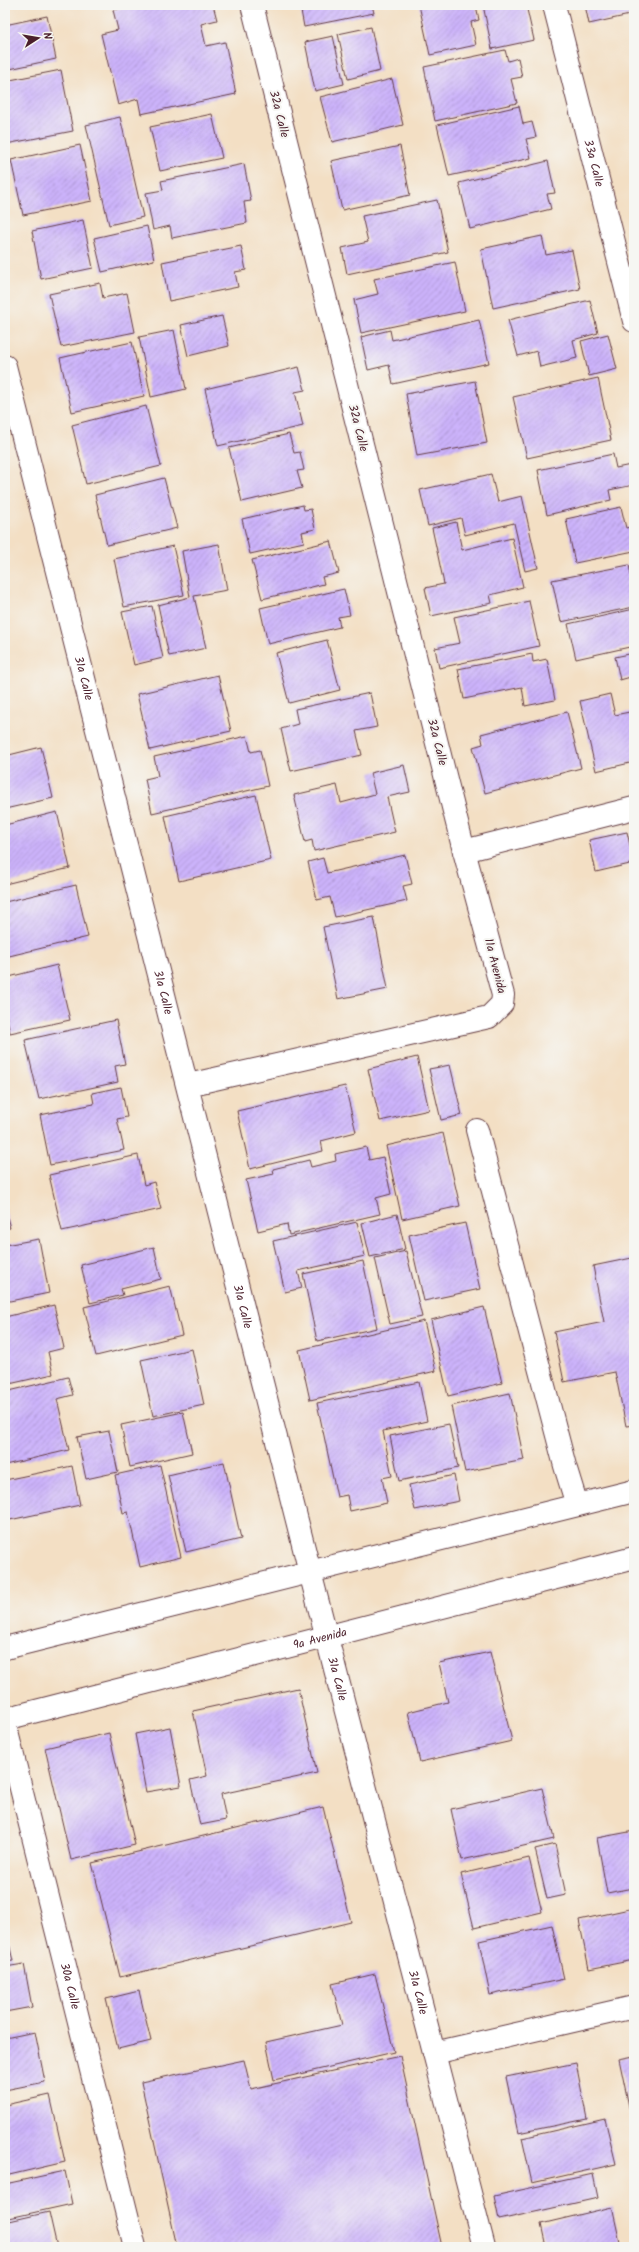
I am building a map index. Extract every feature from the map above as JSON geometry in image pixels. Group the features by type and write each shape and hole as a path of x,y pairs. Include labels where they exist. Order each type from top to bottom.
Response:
{"street":[{"name":"32a Calle","path":"252,5 464,850"},
{"name":"33a Calle","path":"554,5 634,321"},
{"name":"31a Calle","path":"5,366 188,1085 326,1636 484,2247"},
{"path":"464,850 634,808"},
{"name":"11a Avenida","path":"188,1085 489,1017 502,1004 503,995 464,850"},
{"path":"476,1130 577,1505"},
{"path":"5,1648 634,1491"},
{"name":"9a Avenida","path":"5,1719 634,1558"},
{"name":"30a Calle","path":"5,1724 135,2247"},
{"path":"434,2053 634,2007"}],"building":[{"path":"133,5 213,5 217,20 201,24 206,46 225,42 236,94 141,114 138,99 118,105 101,34 118,30 113,10"},
{"path":"300,5 372,5 374,13 304,27"},
{"path":"419,5 476,5 479,20 471,22 476,45 430,55"},
{"path":"483,5 526,5 534,40 492,49"},
{"path":"585,5 634,5 634,14 589,24"},
{"path":"47,16 56,59 5,70 5,25"},
{"path":"371,27 380,71 348,79 338,34"},
{"path":"333,36 344,84 315,91 305,42"},
{"path":"505,50 508,61 518,58 522,77 511,79 517,103 435,121 424,67"},
{"path":"61,70 73,131 6,144 5,81"},
{"path":"392,79 403,125 332,142 320,97"},
{"path":"519,106 523,124 532,122 536,137 526,139 531,158 449,176 437,125"},
{"path":"212,114 222,158 160,171 150,127"},
{"path":"120,117 143,217 109,225 86,125"},
{"path":"80,145 92,201 23,215 11,160"},
{"path":"400,146 410,195 342,210 331,161"},
{"path":"548,161 555,193 547,194 551,209 470,229 459,183"},
{"path":"244,164 251,201 244,202 247,223 172,238 170,226 153,230 146,193 163,190 161,181"},
{"path":"437,200 448,252 347,274 342,248 368,242 362,216"},
{"path":"83,220 93,268 41,279 32,231"},
{"path":"147,226 154,260 102,272 94,238"},
{"path":"542,236 546,255 572,250 580,289 493,308 481,249"},
{"path":"241,246 246,270 235,272 238,287 169,301 162,262"},
{"path":"455,262 465,311 361,333 354,300 378,294 374,279"},
{"path":"100,283 103,298 127,293 135,332 61,347 49,294"},
{"path":"590,300 598,333 573,340 577,358 540,367 537,351 518,356 508,320"},
{"path":"222,316 229,346 188,356 181,325"},
{"path":"479,320 489,363 393,384 389,365 368,370 361,337 390,330 392,340"},
{"path":"174,330 186,389 151,397 139,337"},
{"path":"608,334 617,369 589,376 581,341"},
{"path":"132,342 144,396 72,412 60,358"},
{"path":"299,367 305,390 295,392 303,426 218,446 205,389"},
{"path":"598,378 611,440 527,458 513,397"},
{"path":"475,381 487,443 417,456 406,394"},
{"path":"146,406 161,466 86,484 72,425"},
{"path":"289,434 294,453 300,452 304,470 297,471 302,488 242,502 229,448"},
{"path":"613,454 616,468 631,465 634,485 609,490 611,500 547,515 538,470"},
{"path":"491,474 498,502 522,496 538,568 525,571 514,523 465,535 461,518 428,526 420,490"},
{"path":"164,478 177,528 107,545 95,495"},
{"path":"303,505 304,510 311,509 315,529 302,532 304,542 250,554 242,519"},
{"path":"621,507 626,528 634,526 634,551 575,563 566,519"},
{"path":"456,522 462,550 512,538 523,587 490,595 492,603 431,616 425,588 444,584 432,528"},
{"path":"331,541 339,573 322,577 324,584 262,599 252,560"},
{"path":"219,544 227,590 194,596 206,648 169,656 158,605 190,597 182,551"},
{"path":"173,546 184,595 124,607 114,559"},
{"path":"629,565 634,591 634,607 561,622 552,580"},
{"path":"344,589 350,615 338,617 340,627 268,644 260,608"},
{"path":"529,601 539,646 439,668 435,648 460,643 454,617"},
{"path":"152,606 163,658 134,665 122,612"},
{"path":"634,609 634,646 576,659 568,624"},
{"path":"327,640 340,690 289,703 276,653"},
{"path":"634,653 634,676 620,680 615,657"},
{"path":"532,654 533,662 547,659 555,700 525,706 522,687 464,699 458,669"},
{"path":"218,675 231,731 150,750 137,694"},
{"path":"370,693 377,727 356,731 362,755 291,771 281,729 298,724 295,709"},
{"path":"610,694 615,715 634,711 634,762 596,771 580,701"},
{"path":"567,712 581,768 485,793 473,747 483,744 481,734"},
{"path":"247,736 251,752 260,750 268,786 152,813 145,779 158,776 154,757"},
{"path":"41,747 53,798 5,809 5,756"},
{"path":"404,765 410,792 387,797 395,832 314,851 312,840 305,842 294,795 337,785 341,803 375,794 370,773"},
{"path":"256,795 271,860 179,881 165,816"},
{"path":"57,812 70,868 5,884 5,825"},
{"path":"627,832 634,863 596,872 589,840"},
{"path":"405,855 412,884 403,886 407,901 335,917 330,897 317,900 308,862 323,858 327,873"},
{"path":"76,885 88,937 5,957 5,902"},
{"path":"374,917 388,989 338,999 323,927"},
{"path":"57,965 70,1020 10,1033 5,1010 5,978"},
{"path":"116,1020 125,1064 115,1066 118,1082 39,1099 25,1040"},
{"path":"417,1057 429,1110 380,1121 368,1069"},
{"path":"450,1065 462,1115 441,1120 429,1069"},
{"path":"345,1086 356,1132 321,1141 323,1151 250,1169 237,1111"},
{"path":"121,1087 127,1117 117,1119 124,1150 50,1165 40,1115 94,1104 92,1093"},
{"path":"443,1133 460,1206 402,1219 386,1146"},
{"path":"366,1147 369,1160 383,1157 391,1194 376,1198 380,1214 289,1235 287,1224 258,1231 246,1180 274,1174 273,1169 309,1160 311,1167 336,1161 335,1154"},
{"path":"138,1155 144,1185 154,1182 161,1209 62,1231 49,1175"},
{"path":"5,1210 10,1228 5,1229"},
{"path":"397,1214 405,1249 370,1257 362,1223"},
{"path":"357,1222 365,1256 298,1271 302,1288 285,1292 273,1241"},
{"path":"465,1223 480,1289 424,1301 409,1235"},
{"path":"39,1239 49,1293 5,1302 5,1245"},
{"path":"154,1247 161,1279 121,1289 123,1295 90,1303 81,1265"},
{"path":"406,1251 422,1317 390,1324 375,1258"},
{"path":"632,1258 634,1268 634,1425 626,1426 615,1372 564,1382 554,1332 604,1322 593,1266"},
{"path":"363,1261 377,1328 317,1341 303,1274"},
{"path":"170,1286 182,1335 96,1356 84,1307"},
{"path":"54,1305 64,1348 48,1352 53,1374 5,1385 5,1317"},
{"path":"484,1307 502,1383 448,1396 431,1320"},
{"path":"424,1321 436,1371 310,1400 299,1350"},
{"path":"192,1349 204,1405 153,1416 141,1360"},
{"path":"68,1377 73,1395 57,1399 69,1450 5,1465 5,1392"},
{"path":"419,1382 427,1421 383,1431 392,1476 382,1478 387,1503 350,1511 347,1495 337,1497 317,1403"},
{"path":"510,1393 524,1460 465,1472 451,1406"},
{"path":"183,1412 192,1453 130,1467 121,1425"},
{"path":"449,1424 458,1468 399,1481 390,1436"},
{"path":"109,1431 118,1472 86,1479 77,1437"},
{"path":"224,1462 241,1539 186,1552 168,1475"},
{"path":"160,1465 181,1557 140,1567 128,1512 123,1513 115,1475"},
{"path":"72,1466 80,1505 5,1521 5,1480"},
{"path":"454,1475 459,1501 415,1510 409,1485"},
{"path":"490,1652 512,1741 420,1762 408,1712 448,1702 439,1663"},
{"path":"298,1688 317,1773 221,1794 226,1820 200,1825 190,1780 207,1776 193,1711"},
{"path":"170,1727 181,1786 146,1792 135,1734"},
{"path":"109,1733 135,1845 71,1860 45,1748"},
{"path":"542,1788 554,1839 462,1860 451,1809"},
{"path":"323,1807 351,1922 120,1977 92,1863"},
{"path":"634,1831 634,1888 607,1893 597,1838"},
{"path":"555,1844 566,1895 547,1899 535,1849"},
{"path":"529,1858 542,1912 474,1928 461,1874"},
{"path":"634,1908 634,1960 589,1969 579,1920"},
{"path":"552,1925 564,1979 490,1995 479,1941"},
{"path":"5,1926 13,1961 5,1962"},
{"path":"24,1964 32,2007 5,2012 5,1967"},
{"path":"375,1974 394,2052 274,2080 266,2042 342,2025 332,1984"},
{"path":"139,1991 151,2041 118,2049 106,1999"},
{"path":"35,2032 45,2082 5,2090 5,2038"},
{"path":"400,2056 442,2247 177,2247 141,2082 244,2060 251,2089"},
{"path":"634,2056 634,2116 631,2116 619,2059"},
{"path":"576,2063 587,2119 518,2133 506,2077"},
{"path":"50,2095 65,2162 5,2176 5,2105"},
{"path":"605,2119 616,2164 532,2183 522,2138"},
{"path":"65,2171 72,2204 5,2219 5,2184"},
{"path":"593,2174 598,2198 499,2220 494,2196"},
{"path":"612,2207 621,2247 546,2247 541,2224"},
{"path":"49,2212 57,2247 5,2247 5,2222"}]}
